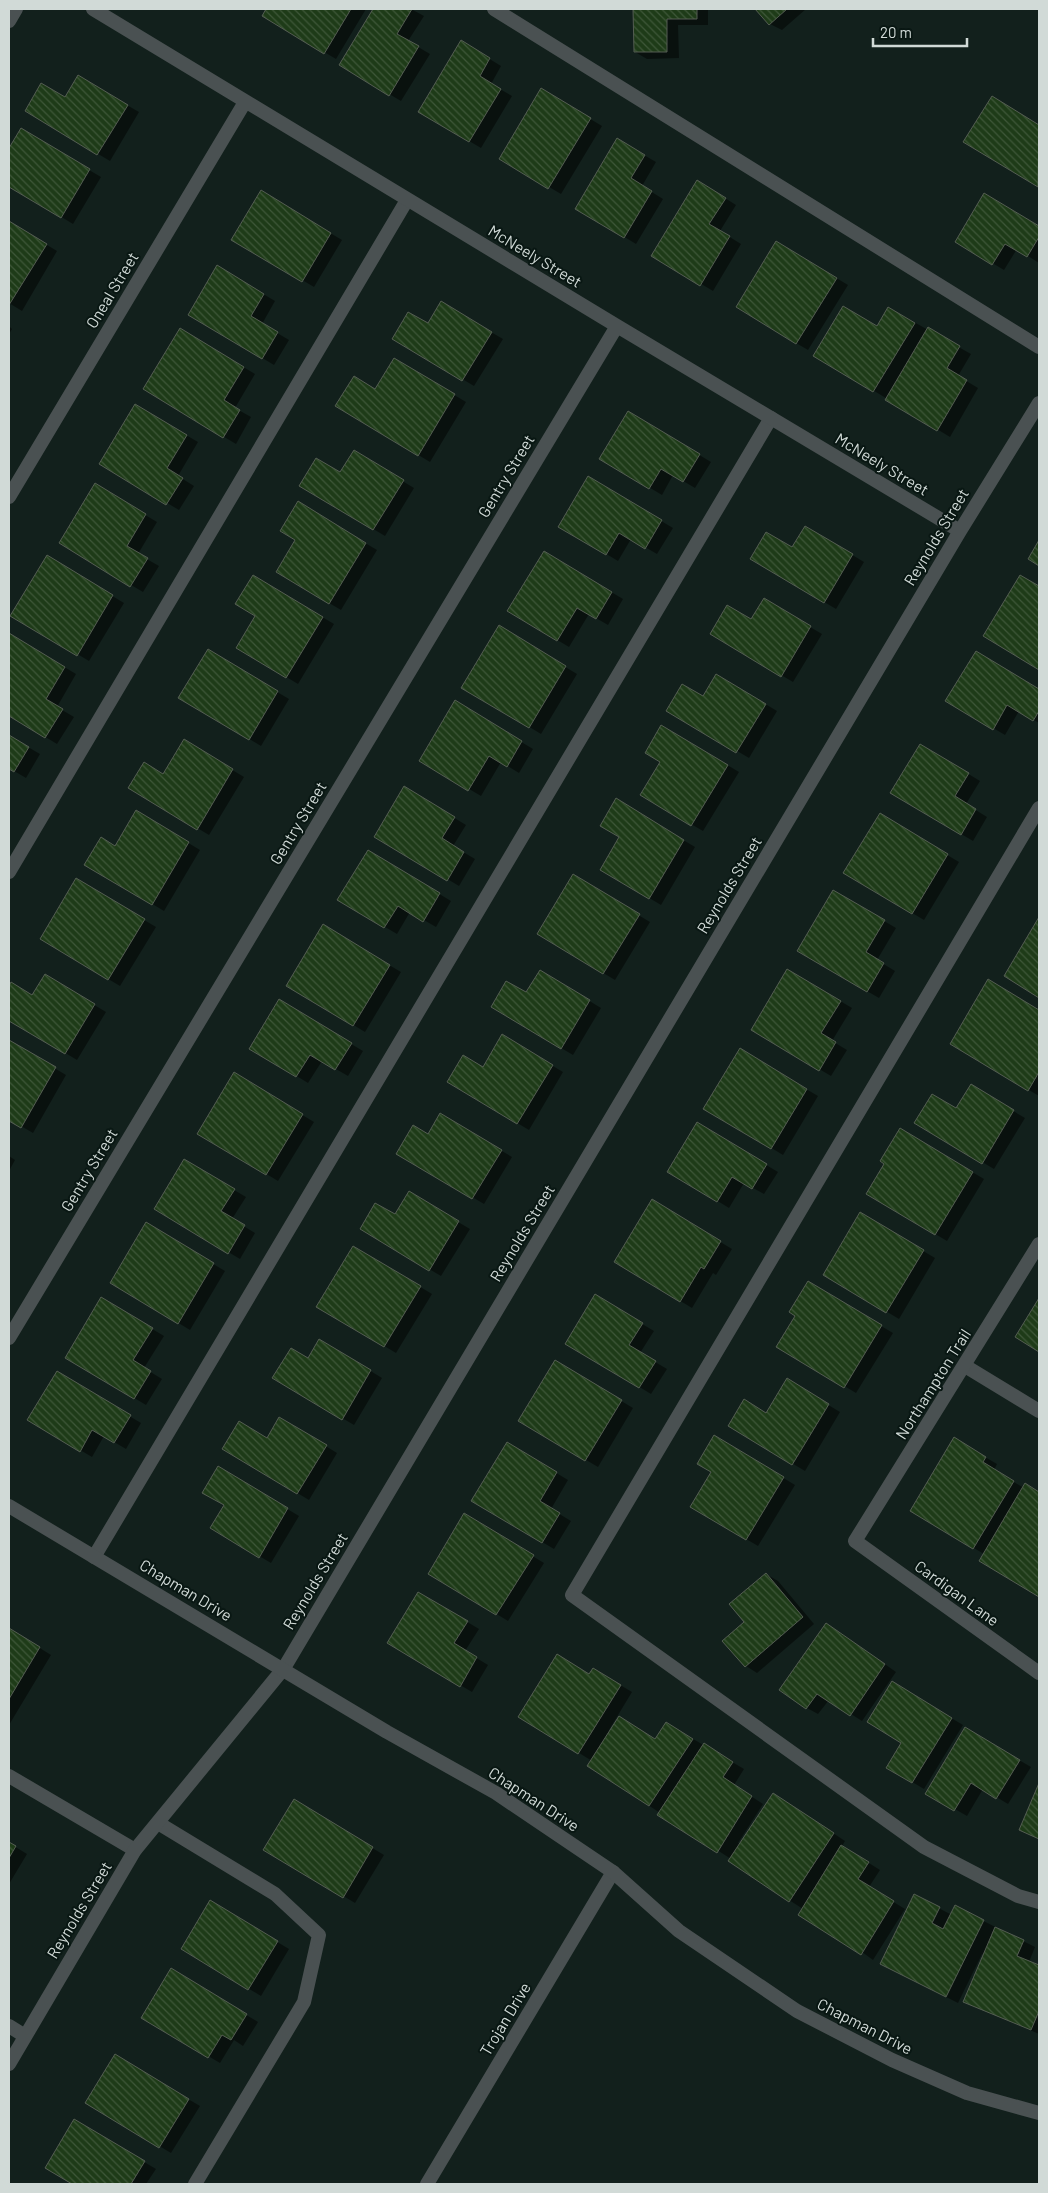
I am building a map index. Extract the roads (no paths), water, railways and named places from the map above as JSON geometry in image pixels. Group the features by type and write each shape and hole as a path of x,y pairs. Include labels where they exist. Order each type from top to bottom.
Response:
{"street":[{"path":"9,21 16,9"},
{"name":"McNeely Street","path":"93,9 407,200 960,531"},
{"path":"494,9 1039,347"},
{"name":"Oneal Street","path":"9,497 245,102"},
{"path":"9,872 407,200"},
{"name":"Gentry Street","path":"9,1338 617,326"},
{"name":"Reynolds Street","path":"9,2064 135,1850 284,1668 960,531 1039,403"},
{"path":"94,1557 771,418"},
{"path":"1039,808 572,1595 924,1847 1018,1896 1039,1902"},
{"name":"Northampton Trail","path":"855,1541 1039,1244"},
{"path":"965,1366 1039,1411"},
{"name":"Chapman Drive","path":"9,1506 284,1668 388,1732 496,1793 612,1872 679,1931 797,2011 892,2060 967,2093 1039,2112"},
{"name":"Cardigan Lane","path":"855,1541 1039,1673"},
{"path":"9,1776 135,1850"},
{"path":"158,1823 276,1894 319,1935 304,2002 195,2184"},
{"name":"Trojan Drive","path":"427,2184 612,1872"},
{"path":"9,2026 25,2036"}]}
